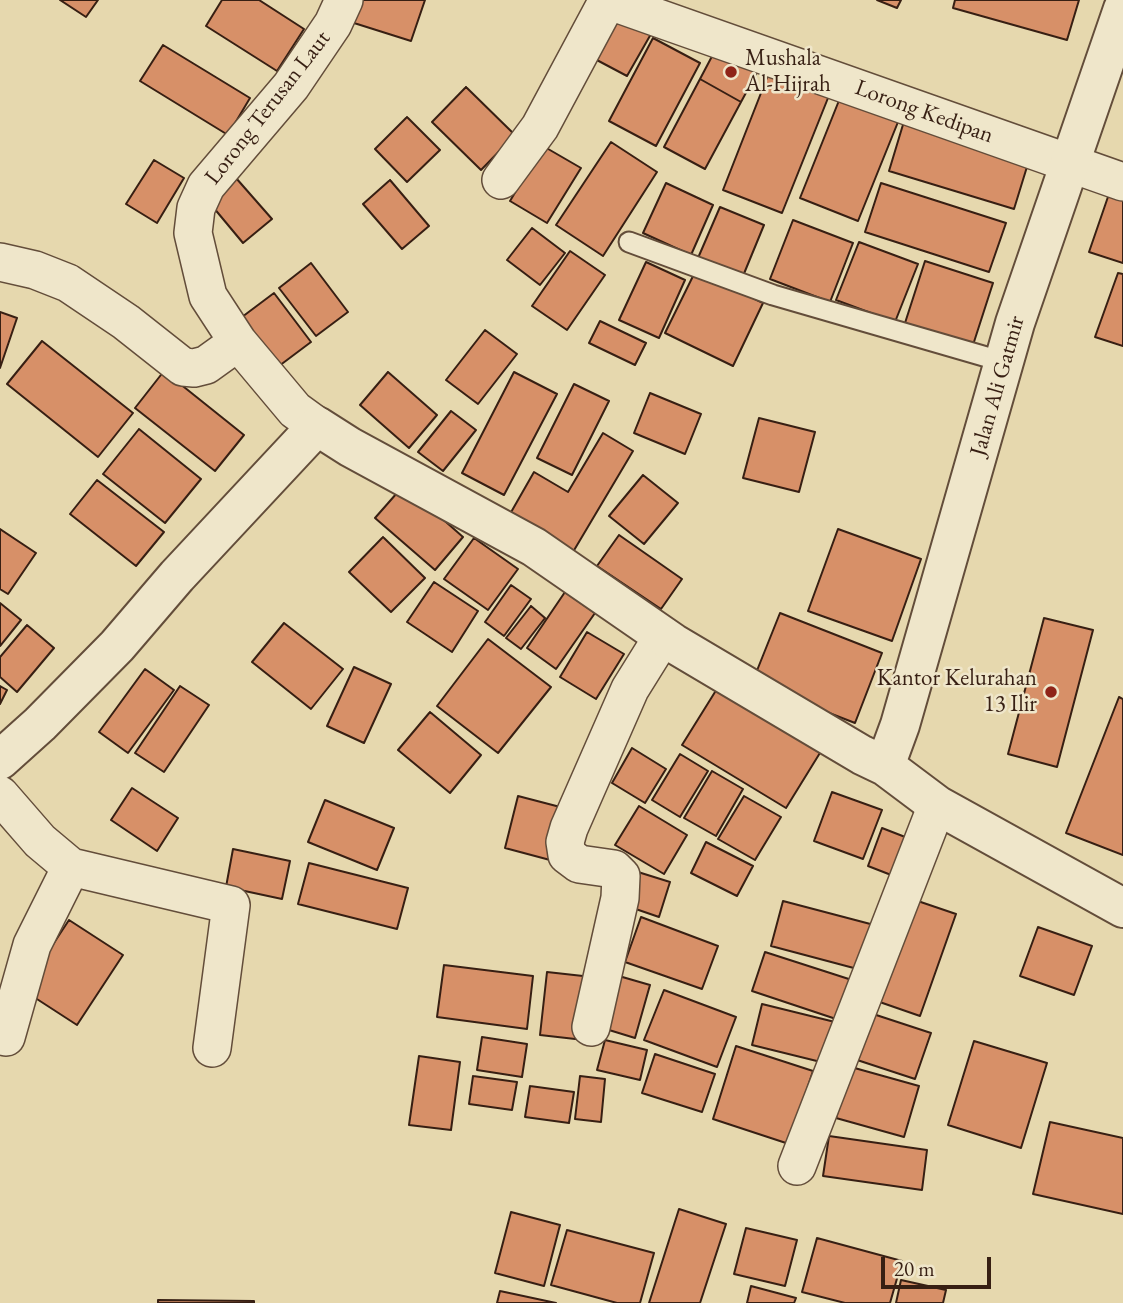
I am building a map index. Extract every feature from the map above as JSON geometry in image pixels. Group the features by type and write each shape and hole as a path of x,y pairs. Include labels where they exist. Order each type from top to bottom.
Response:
{"street":[{"name":"Lorong Terusan Laut","path":"317,426 295,410 238,342 208,296 193,233 195,208 206,186 290,86 333,24 344,0"},
{"path":"501,180 540,127 608,0"},
{"name":"Lorong Kedipan","path":"608,0 1123,182"},
{"name":"Jalan Ali Gatmir","path":"885,766 900,725 1015,323 1123,9"},
{"path":"0,262 36,270 68,283 126,322 183,367 206,365 238,342"},
{"path":"0,760 40,724 117,646 177,576 317,426 350,447 534,547 663,636 862,755 885,766 937,805 1123,908"},
{"path":"591,1027 620,898 621,876 614,869 579,864 566,855 565,842 630,689 663,636"},
{"path":"0,795 40,841 71,867 232,905 212,1048"},
{"path":"797,1166 937,805"},
{"path":"6,1037 32,945 71,867"}],"lane":[{"path":"629,242 773,295 1004,362"}],"building":[{"path":"60,0 98,0 86,17"},
{"path":"222,0 259,0 304,29 277,71 206,26"},
{"path":"362,0 425,0 411,41 354,23"},
{"path":"877,0 901,0 897,8"},
{"path":"955,0 1079,0 1067,40 953,8"},
{"path":"617,15 651,34 627,76 593,58"},
{"path":"653,38 700,63 656,146 609,121"},
{"name":"Mushala Al-Hijrah","path":"719,43 761,65 741,102 700,79"},
{"path":"163,45 250,98 228,135 140,81"},
{"path":"770,70 830,93 782,213 723,190"},
{"path":"700,79 741,102 705,169 664,147"},
{"path":"466,87 515,135 481,170 432,122"},
{"path":"840,98 898,122 858,221 800,198"},
{"path":"407,117 440,150 407,182 375,149"},
{"path":"905,118 1030,157 1014,209 889,171"},
{"path":"611,142 657,172 603,256 556,225"},
{"path":"543,146 581,168 547,223 510,201"},
{"path":"154,160 184,178 157,223 126,204"},
{"path":"236,178 272,219 243,243 208,201"},
{"path":"390,180 429,226 402,249 363,204"},
{"path":"666,183 713,205 691,255 643,233"},
{"path":"881,183 1006,223 989,272 865,232"},
{"path":"1110,191 1123,195 1123,263 1089,252"},
{"path":"720,207 764,225 743,276 698,258"},
{"path":"793,220 853,243 830,302 770,279"},
{"path":"532,228 565,253 540,285 507,260"},
{"path":"859,242 918,264 895,322 836,300"},
{"path":"570,251 605,275 567,330 532,306"},
{"path":"925,261 993,283 973,345 905,323"},
{"path":"646,262 685,280 659,338 619,320"},
{"path":"311,263 348,312 316,336 279,288"},
{"path":"696,270 763,303 733,366 665,333"},
{"path":"1118,273 1123,274 1123,346 1095,337"},
{"path":"274,293 311,342 275,369 238,320"},
{"path":"0,312 17,318 0,368"},
{"path":"600,321 646,343 635,365 589,343"},
{"path":"485,330 517,354 478,404 446,380"},
{"path":"42,341 133,413 98,457 7,384"},
{"path":"164,371 244,435 215,471 135,408"},
{"path":"388,372 437,415 409,448 360,405"},
{"path":"514,372 557,394 504,495 462,473"},
{"path":"574,384 609,401 572,475 537,458"},
{"path":"650,393 701,414 685,454 634,433"},
{"path":"451,411 476,430 443,471 418,452"},
{"path":"759,418 815,432 799,492 743,478"},
{"path":"139,429 201,479 165,523 103,474"},
{"path":"603,433 633,451 570,557 506,521 534,472 568,492"},
{"path":"643,475 678,503 644,544 609,516"},
{"path":"97,480 164,532 136,566 70,514"},
{"path":"404,485 463,537 435,570 375,518"},
{"path":"0,529 36,553 8,594 0,589"},
{"path":"838,529 921,559 892,641 808,611"},
{"path":"619,535 682,579 661,609 597,566"},
{"path":"383,537 425,578 391,612 349,572"},
{"path":"474,538 518,569 488,610 444,579"},
{"path":"434,582 478,611 452,652 407,622"},
{"path":"511,585 531,599 504,636 485,622"},
{"path":"565,592 595,613 556,669 527,648"},
{"path":"0,603 21,620 0,646"},
{"path":"531,606 545,618 521,649 506,638"},
{"path":"780,613 882,653 855,723 752,683"},
{"name":"Kantor Kelurahan 13 Ilir","path":"1044,618 1093,630 1057,767 1008,754"},
{"path":"284,623 343,669 311,709 252,662"},
{"path":"27,625 54,648 17,692 0,677 0,657"},
{"path":"587,632 624,654 596,699 560,677"},
{"path":"488,639 551,687 498,753 437,706"},
{"path":"354,667 391,684 364,743 327,726"},
{"path":"145,669 174,690 128,753 99,732"},
{"path":"720,684 823,748 786,808 682,745"},
{"path":"0,686 7,690 0,704"},
{"path":"180,686 209,705 164,772 135,753"},
{"path":"1119,697 1123,699 1123,855 1066,833"},
{"path":"430,712 481,755 450,793 398,750"},
{"path":"632,748 666,769 645,803 612,783"},
{"path":"680,754 708,771 680,817 652,800"},
{"path":"712,771 743,789 716,836 684,818"},
{"path":"132,788 178,818 157,851 111,820"},
{"path":"832,792 882,810 863,859 814,841"},
{"path":"518,796 564,808 550,860 505,848"},
{"path":"744,796 781,817 755,860 718,839"},
{"path":"325,800 394,828 377,870 308,842"},
{"path":"639,806 687,835 664,874 615,845"},
{"path":"882,828 918,842 904,880 868,866"},
{"path":"706,842 753,866 737,896 691,873"},
{"path":"233,849 290,861 282,899 226,887"},
{"path":"309,863 408,888 397,929 298,904"},
{"path":"638,872 670,882 659,917 627,906"},
{"path":"906,897 956,914 920,1016 871,999"},
{"path":"783,901 878,926 865,971 771,946"},
{"path":"641,917 718,946 702,989 625,962"},
{"path":"69,920 123,955 77,1025 23,990"},
{"path":"1038,927 1092,946 1074,995 1020,976"},
{"path":"765,952 855,981 842,1021 752,991"},
{"path":"444,965 533,976 527,1029 437,1017"},
{"path":"547,972 592,977 584,1040 540,1035"},
{"path":"612,974 650,985 635,1038 596,1026"},
{"path":"664,990 736,1017 717,1067 644,1040"},
{"path":"762,1004 839,1023 829,1064 752,1045"},
{"path":"864,1011 931,1033 915,1079 848,1057"},
{"path":"482,1037 527,1044 522,1077 477,1070"},
{"path":"605,1040 647,1050 640,1080 597,1070"},
{"path":"974,1041 1047,1063 1021,1148 948,1125"},
{"path":"736,1046 813,1071 789,1144 713,1119"},
{"path":"655,1054 715,1074 702,1112 642,1093"},
{"path":"419,1056 460,1062 451,1130 409,1125"},
{"path":"851,1067 919,1086 904,1137 836,1118"},
{"path":"473,1076 517,1082 512,1110 469,1104"},
{"path":"580,1076 605,1079 601,1122 575,1119"},
{"path":"530,1086 574,1092 569,1123 525,1117"},
{"path":"1050,1122 1123,1138 1123,1214 1033,1194"},
{"path":"829,1136 927,1150 922,1190 823,1176"},
{"path":"679,1209 726,1224 700,1303 649,1303"},
{"path":"511,1212 560,1225 544,1286 495,1273"},
{"path":"746,1228 797,1240 785,1286 734,1274"},
{"path":"567,1230 654,1253 640,1303 617,1303 551,1285"},
{"path":"817,1238 902,1261 890,1303 845,1303 802,1292"},
{"path":"901,1280 946,1290 943,1303 896,1303"},
{"path":"751,1286 796,1298 794,1303 747,1303"},
{"path":"500,1291 556,1303 497,1303"},
{"path":"158,1300 254,1301 254,1303 158,1303"}],"place":[{"name":"Mushala Al-Hijrah","path":"731,72"},
{"name":"Kantor Kelurahan 13 Ilir","path":"1051,692"}]}
